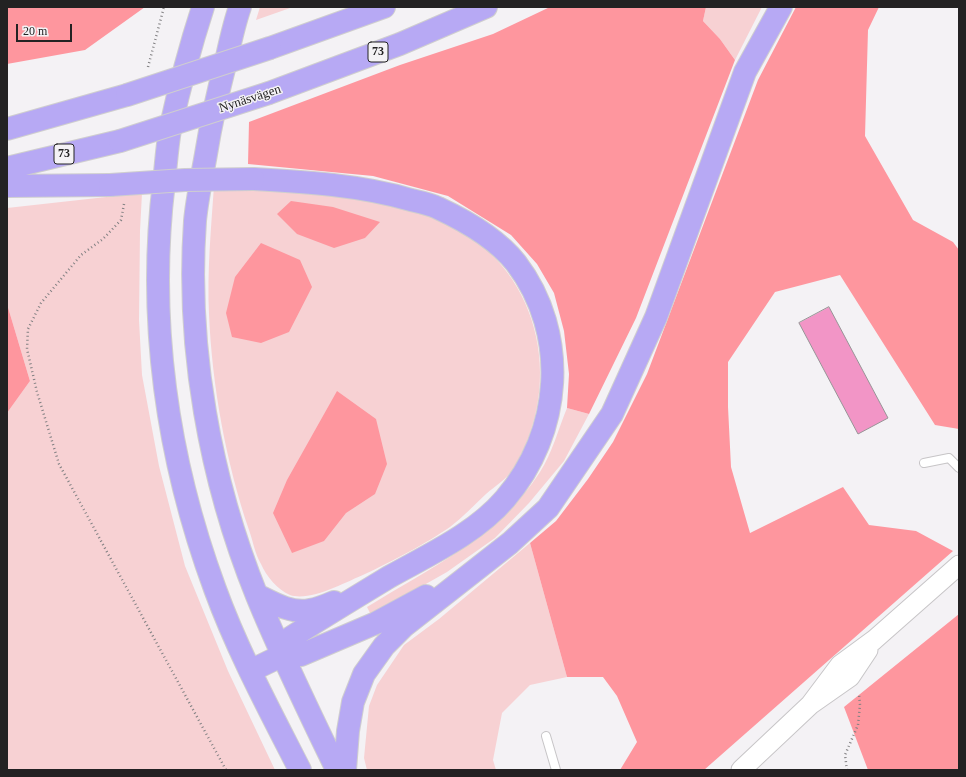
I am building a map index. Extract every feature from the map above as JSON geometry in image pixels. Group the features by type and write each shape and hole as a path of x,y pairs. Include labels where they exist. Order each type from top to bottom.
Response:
{"highway":[{"path":"203,7 170,132 159,223 158,303 162,371 172,435 192,523 216,591 250,671 300,770"},
{"path":"240,7 211,124 195,221 194,305 198,366 207,426 220,486 239,547 257,595 283,655 337,770"},
{"path":"358,18 376,7"},
{"path":"7,129 127,95 358,18 384,7"},
{"name":"Nynäsvägen","path":"7,168 120,141 269,93 400,44 486,7"},
{"path":"345,770 348,731 353,702 364,674 384,646 404,626 510,543 548,508 612,414 656,317 745,72 781,7"},
{"path":"7,186 117,191 185,180 253,179 318,183 380,192 437,207 495,242 515,262 532,288 544,315 551,345 554,370 552,399 545,427 532,461 505,500 467,533 358,595 290,638 283,655"},
{"path":"250,671 283,655 301,655 376,623 480,566"},
{"path":"257,595 280,606 300,611 310,610 358,595"}],"street":[{"path":"741,770 810,705 850,677 874,640 959,565"}],"lane":[{"path":"924,463 949,458 959,468"},
{"path":"546,736 556,770"}],"path":[{"path":"148,70 164,7"},
{"path":"117,191 121,220 103,239 81,255 41,303 28,329 27,350 37,392 60,464 226,770"},
{"path":"847,770 845,754 858,725 860,705 858,691"}],"shaded area":[{"path":"7,7 145,7 85,50 7,64"},
{"path":"260,7 293,7 256,20"},
{"path":"550,7 706,7 703,21 720,39 735,60 636,318 589,414 567,408 569,374 564,331 554,293 537,264 511,235 448,196 373,176 248,164 249,122 400,65 493,34"},
{"path":"706,7 762,7 735,60 720,39 703,21"},
{"path":"796,7 879,7 868,30 865,136 913,220 953,242 959,250 959,429 935,425 840,275 775,292 728,362 728,407 731,467 750,533 843,487 869,525 916,531 953,551 704,770 620,770 637,742 617,696 603,677 567,677 530,543 556,521 588,479 613,442 647,374 758,80"},
{"path":"214,186 245,186 296,190 387,204 429,215 475,240 502,265 521,295 534,328 540,363 538,399 529,435 510,473 450,527 441,533 409,552 375,569 318,594 307,596 290,595 281,590 269,578 263,569 256,552 233,478 213,369 209,314 210,250"},
{"path":"142,193 139,320 142,375 159,466 185,566 228,671 275,770 7,770 7,413 30,381 7,304 7,208"},
{"path":"291,201 333,207 380,222 365,238 334,248 297,234 277,214"},
{"path":"261,243 300,260 312,287 289,332 261,343 232,337 226,313 235,277"},
{"path":"7,304 30,381 7,413"},
{"path":"337,391 376,419 387,464 375,494 346,513 324,541 292,553 273,513 287,480"},
{"path":"567,408 589,414 564,461 529,503 495,538 447,572 371,615 367,607 462,549 505,514 524,494 540,472 552,449"},
{"path":"530,543 567,677 530,685 502,713 493,760 496,770 367,770 364,758 369,706 377,685 404,645 439,619"},
{"path":"959,614 959,770 868,770 844,707"}],"building":[{"path":"829,307 888,418 858,434 799,323"}]}
